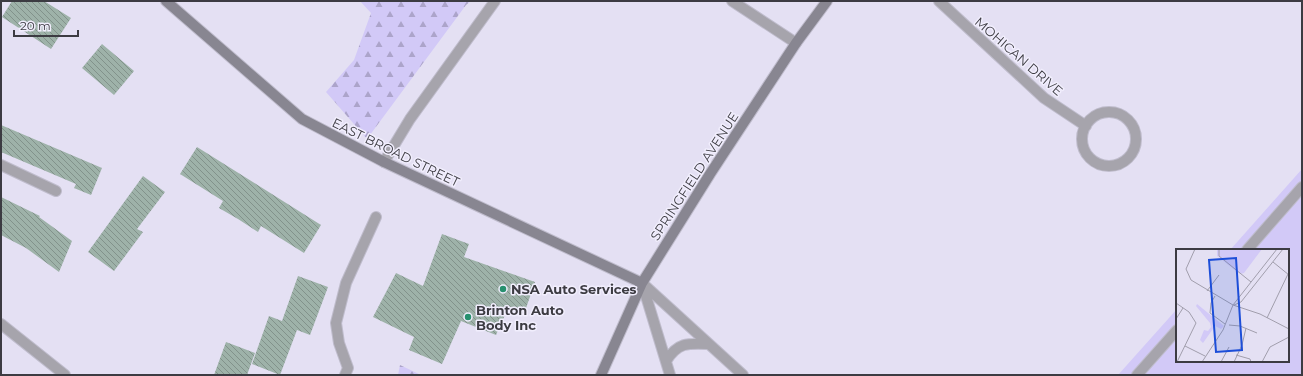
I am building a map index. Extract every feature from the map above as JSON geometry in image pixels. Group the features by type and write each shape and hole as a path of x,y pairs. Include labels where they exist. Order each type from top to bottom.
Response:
{"street":[{"name":"EAST BROAD STREET","path":"166,1 302,119 384,162 642,283"},
{"path":"384,162 410,119 495,1"},
{"path":"732,1 796,44"},
{"name":"SPRINGFIELD AVENUE","path":"602,375 642,283 710,174 796,44 827,1"},
{"name":"MOHICAN DRIVE","path":"939,1 1044,98 1086,126"},
{"path":"1109,112 1118,113 1126,117 1136,133 1134,152 1125,161 1113,166 1105,166 1096,163 1090,158 1084,147 1083,134 1086,126 1099,114 1109,112"},
{"path":"1,165 56,191"},
{"path":"1248,249 1302,187"},
{"path":"345,375 348,368 339,343 336,323 346,283 376,217"},
{"path":"642,283 743,375"},
{"path":"642,283 670,375"},
{"path":"1,324 65,375"},
{"path":"1137,375 1176,331"},
{"path":"666,361 672,352 682,345 692,343 709,344"}],"green space":[{"path":"360,1 471,1 466,5 367,139 326,92 354,60 371,13"},
{"path":"1302,169 1302,375 1118,375 1176,310 1176,362 1289,362 1289,249 1231,249"},
{"path":"400,365 421,375 398,375"}],"building":[{"path":"12,1 44,1 71,18 51,49 2,17"},
{"path":"102,44 134,71 114,95 82,68"},
{"path":"1,125 102,168 91,195 74,188 76,184 1,152"},
{"path":"197,147 321,225 304,253 261,226 258,232 219,208 223,201 180,174"},
{"path":"143,176 165,192 137,229 143,232 114,271 88,252"},
{"path":"1,197 40,216 39,217 72,241 59,272 26,248 1,235"},
{"path":"442,234 469,244 464,257 535,282 524,314 508,308 496,335 461,321 442,364 409,350 414,337 373,317 396,273 423,286"},
{"path":"298,276 328,287 310,335 297,330 280,375 252,364 269,316 282,321"},
{"path":"226,342 255,353 247,375 214,375"}],"place":[{"name":"NSA Auto Services","path":"503,289"},
{"name":"Brinton Auto Body Inc","path":"468,317"}]}
